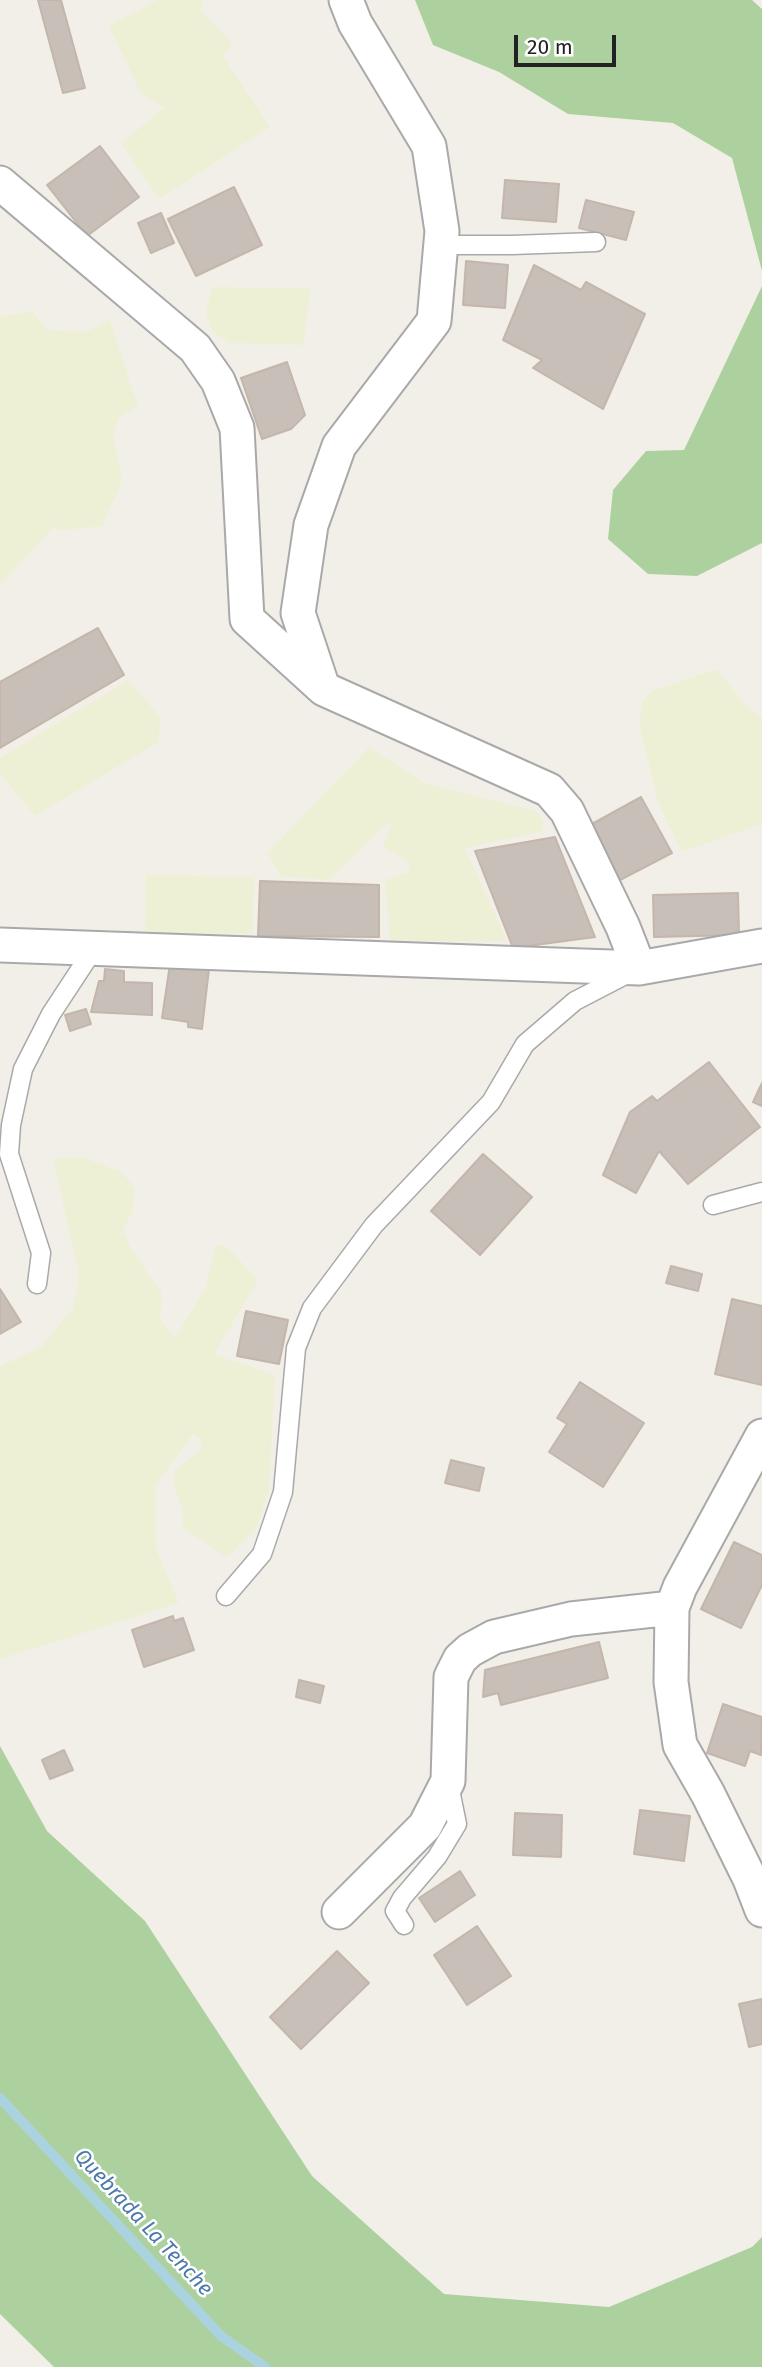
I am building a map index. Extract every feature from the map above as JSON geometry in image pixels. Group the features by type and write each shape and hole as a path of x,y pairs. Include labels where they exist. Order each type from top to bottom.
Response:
{"street":[{"path":"324,689 298,613 311,525 339,446 434,321 442,231 429,146 355,23 346,0"},
{"path":"0,183 195,348 218,381 237,428 247,619 324,689 549,790 567,811 624,927 639,968"},
{"path":"0,945 639,968 762,946"},
{"path":"762,1436 680,1587 672,1608 671,1682 680,1745 714,1806 762,1910"},
{"path":"339,1912 425,1826 448,1782 451,1676 460,1659 470,1650 494,1637 571,1619 672,1608"}],"lane":[{"path":"440,245 512,246 596,242"},
{"path":"37,1284 41,1253 9,1153 11,1125 23,1069 51,1014 94,947"},
{"path":"226,1596 262,1554 283,1492 296,1348 312,1308 374,1225 491,1102 525,1044 575,1001 639,968"},
{"path":"713,1205 762,1192"},
{"path":"404,1925 395,1911 457,1824 448,1782"}],"green space":[{"path":"157,0 203,0 200,10 233,44 223,56 270,127 159,199 121,143 164,108 141,94 109,26"},
{"path":"415,0 752,0 762,9 762,271 732,158 673,123 568,114 499,72 433,45"},
{"path":"762,286 762,543 697,576 648,574 608,539 613,490 646,451 684,450"},
{"path":"212,287 311,288 303,345 230,343 213,332 206,313"},
{"path":"32,311 47,330 85,332 110,321 138,406 120,417 113,434 122,481 102,526 56,531 55,525 0,585 0,317"},
{"path":"717,669 746,706 762,717 762,824 682,852 658,802 639,723 643,701 652,691"},
{"path":"128,680 160,717 159,742 35,816 0,774 0,758"},
{"path":"369,747 426,784 536,811 544,821 540,832 465,848 507,941 390,941 385,880 408,873 410,863 383,847 391,826 389,822 329,880 281,876 267,853"},
{"path":"146,875 254,877 253,934 145,933"},
{"path":"82,1157 119,1171 130,1181 135,1192 132,1212 123,1230 132,1250 162,1293 160,1319 175,1338 206,1287 215,1247 220,1244 233,1252 258,1281 214,1354 275,1375 269,1489 257,1527 227,1558 183,1528 183,1513 174,1485 174,1471 201,1449 201,1439 193,1434 156,1485 156,1549 179,1603 0,1659 0,1366 41,1347 73,1308 79,1275 53,1159"},
{"path":"0,1746 47,1831 145,1921 312,2176 444,2294 609,2307 752,2247 762,2237 762,2367 54,2367 0,2314"}],"building":[{"path":"38,0 61,0 85,88 63,93"},
{"path":"100,146 139,197 87,236 47,185"},
{"path":"505,180 559,184 556,222 502,218"},
{"path":"234,187 262,245 196,276 168,219"},
{"path":"586,200 634,212 626,240 579,228"},
{"path":"161,213 174,243 151,253 138,223"},
{"path":"466,261 508,265 505,308 463,305"},
{"path":"534,265 581,290 586,282 645,314 603,409 533,368 542,360 503,340"},
{"path":"287,362 305,415 291,429 262,439 241,378"},
{"path":"98,628 124,675 0,748 0,682"},
{"path":"641,797 672,853 620,880 590,825"},
{"path":"555,837 595,937 513,948 475,851"},
{"path":"260,881 379,885 379,937 258,936"},
{"path":"738,893 739,935 654,937 653,895"},
{"path":"170,964 209,969 202,1029 188,1027 188,1022 162,1018"},
{"path":"105,969 124,971 124,982 152,983 152,1015 91,1012 99,981 104,981"},
{"path":"86,1009 91,1024 70,1031 65,1015"},
{"path":"709,1062 760,1127 688,1184 659,1151 636,1193 603,1175 630,1112 652,1096 657,1101"},
{"path":"762,1083 762,1106 753,1102"},
{"path":"483,1154 532,1197 480,1255 431,1211"},
{"path":"671,1266 702,1274 698,1291 666,1283"},
{"path":"0,1289 21,1322 0,1334"},
{"path":"732,1299 762,1306 762,1385 715,1374"},
{"path":"246,1311 288,1320 279,1364 237,1356"},
{"path":"580,1382 644,1423 603,1487 549,1452 567,1424 557,1418"},
{"path":"451,1460 484,1468 479,1491 445,1483"},
{"path":"734,1542 762,1555 762,1585 741,1628 701,1609"},
{"path":"173,1616 174,1621 183,1618 194,1650 144,1667 132,1630"},
{"path":"599,1642 608,1678 501,1705 498,1693 483,1697 485,1670"},
{"path":"299,1680 324,1686 320,1703 296,1697"},
{"path":"723,1704 762,1717 761,1755 750,1751 745,1766 707,1753"},
{"path":"64,1750 73,1770 50,1779 42,1760"},
{"path":"640,1810 690,1816 684,1861 634,1854"},
{"path":"515,1813 562,1815 561,1857 513,1855"},
{"path":"460,1871 475,1895 435,1922 419,1898"},
{"path":"477,1926 511,1976 467,2005 434,1955"},
{"path":"337,1951 369,1983 301,2049 270,2017"},
{"path":"762,1999 762,2044 749,2047 739,2004"}],"waterway":[{"name":"Quebrada La Tenche","path":"0,2098 221,2336 265,2367"}]}
